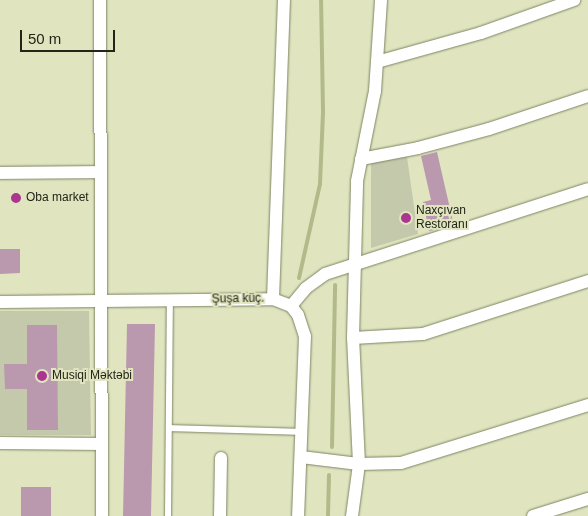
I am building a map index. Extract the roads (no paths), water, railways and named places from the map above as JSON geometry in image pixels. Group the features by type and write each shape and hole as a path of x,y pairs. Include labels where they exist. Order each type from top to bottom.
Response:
{"street":[{"path":"100,0 102,516"},
{"path":"273,299 284,0"},
{"path":"352,516 359,464 353,338 357,181 369,128 377,62 381,0"},
{"path":"377,62 481,33 574,0"},
{"path":"361,159 418,148 488,129 588,96"},
{"path":"0,173 101,172"},
{"path":"298,516 304,336 298,316 291,306 306,288 325,274 588,189"},
{"path":"353,338 422,334 588,281"},
{"name":"Şuşa küç.","path":"0,302 273,299 291,306"},
{"path":"301,457 359,464 401,463 588,406"},
{"path":"0,444 102,444"},
{"path":"220,516 221,458"},
{"path":"533,516 588,499"}],"lane":[{"path":"168,516 170,300"},
{"path":"170,428 302,432"}],"waterway":[{"path":"299,278 320,184 323,111 321,0"},
{"path":"332,447 335,285"},
{"path":"328,516 329,475"}],"place":[{"name":"Oba market","path":"16,198"},
{"name":"Naxçıvan Restoranı","path":"406,218"},
{"name":"Musiqi Məktəbi","path":"42,376"}]}
